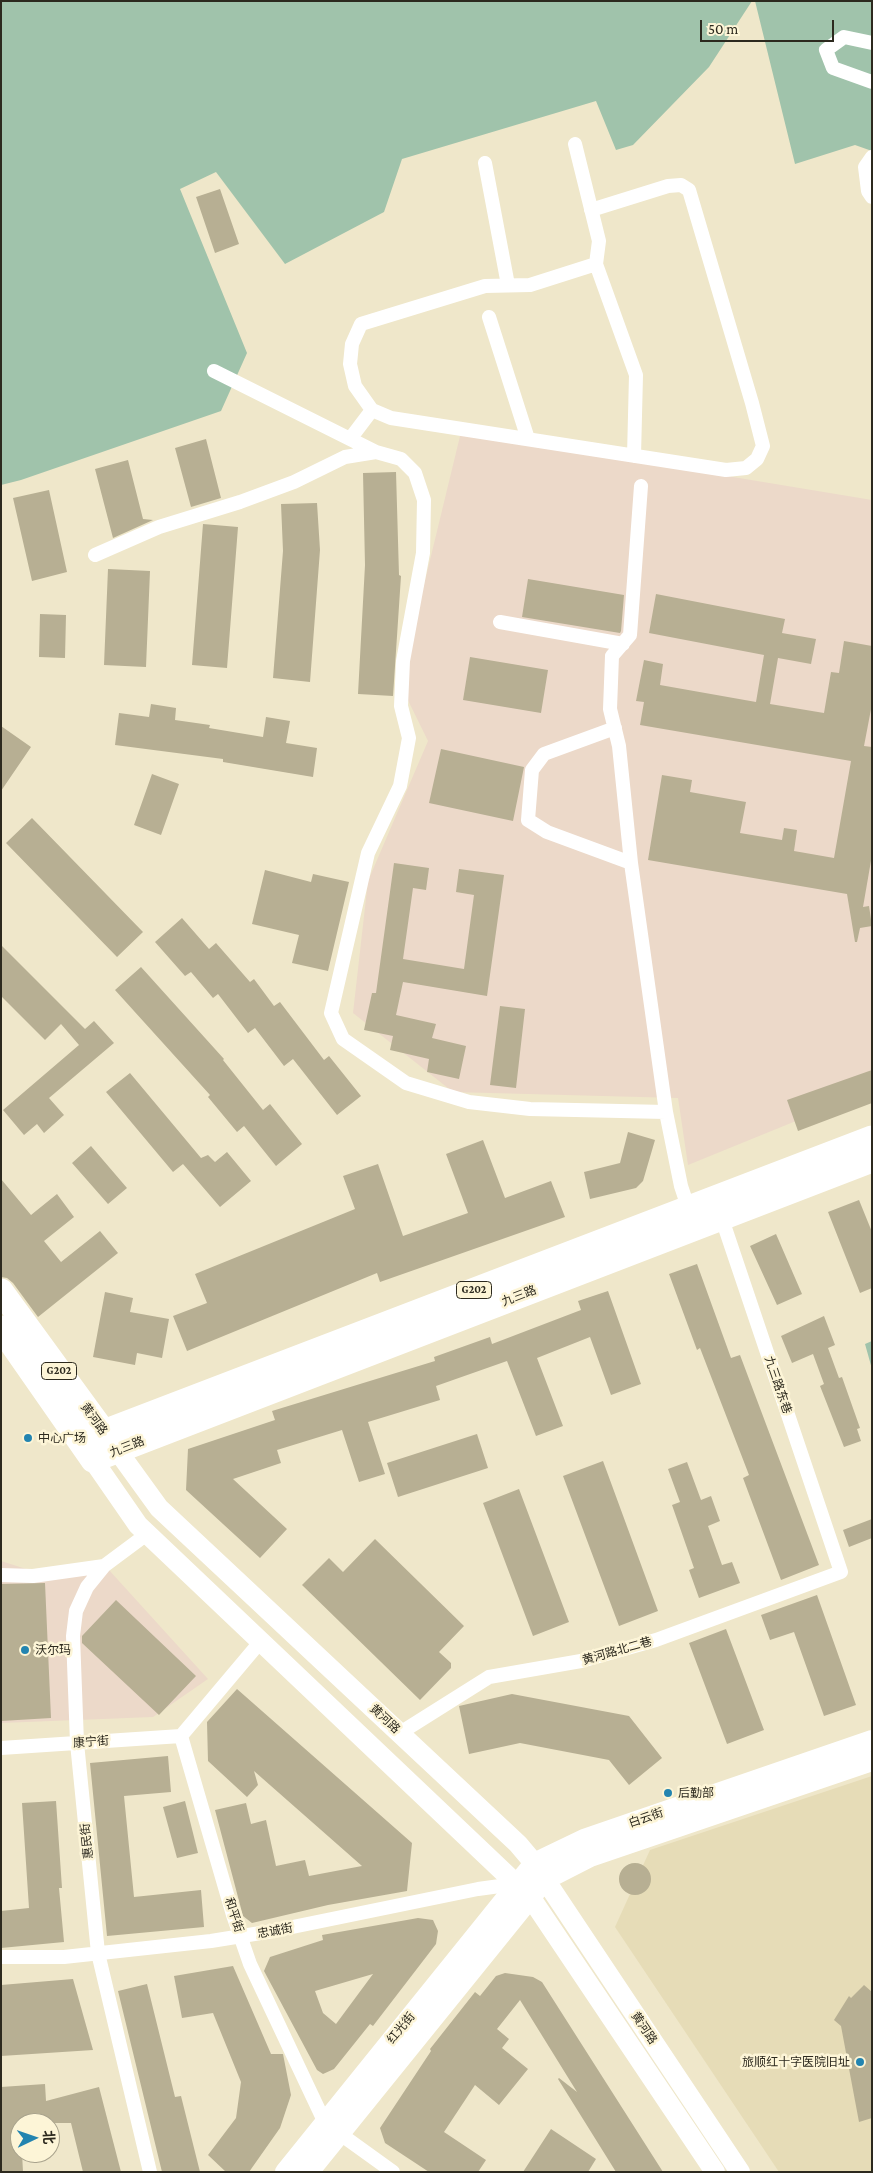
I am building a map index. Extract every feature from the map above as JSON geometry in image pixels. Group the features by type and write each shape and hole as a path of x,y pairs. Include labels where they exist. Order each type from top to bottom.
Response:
{"highway":[{"name":"九三路","path":"93,1460 111,1441 718,1208 872,1138"},
{"name":"九三路","path":"718,1208 872,1160"},
{"name":"黄河路","path":"1,1291 111,1441"},
{"name":"黄河路","path":"1,1328 93,1460"}],"main road":[{"name":"黄河路","path":"111,1441 159,1508 518,1844 534,1862 740,2172"},
{"name":"黄河路","path":"93,1460 138,1525 531,1898 715,2172"},
{"name":"白云街","path":"516,1884 534,1862 584,1839 872,1740"},
{"name":"白云街","path":"531,1898 545,1880 590,1858 872,1761"},
{"name":"红光街","path":"309,2172 332,2129 516,1884"},
{"name":"红光街","path":"285,2172 332,2129 531,1898"}],"street":[{"path":"872,43 844,37 826,50 833,68 872,82"},
{"path":"575,144 599,241 596,264 636,375 634,456"},
{"path":"872,157 865,167 868,191 872,197"},
{"path":"485,163 508,284"},
{"path":"591,210 668,186 681,185 689,190 763,446 758,460 746,468 726,470 391,418 372,410 355,386 350,364 352,344 361,324 485,286 530,285 596,264"},
{"path":"490,317 528,439"},
{"path":"214,371 376,452 401,459 415,473 424,500 424,553 403,661 401,706 409,738 400,786 368,852 331,1013 343,1039 406,1083 469,1102 530,1108 666,1112"},
{"path":"350,439 372,410"},
{"path":"95,555 159,527 240,502 294,482 345,457 376,452"},
{"path":"642,486 630,635 612,656 610,709 619,746 631,863 666,1112 681,1186 692,1218"},
{"path":"500,622 623,644"},
{"path":"615,728 544,754 532,770 528,820 547,832 631,863"},
{"name":"九三路东巷","path":"718,1208 840,1572"},
{"name":"惠民街","path":"147,1534 104,1566 87,1587 76,1611 73,1636 78,1743 98,1953 150,2172"},
{"path":"1,1575 33,1576 104,1566"},
{"name":"黄河路北二巷","path":"400,1733 489,1677 581,1661 656,1640 840,1572"},
{"path":"180,1736 260,1641"},
{"name":"康宁街","path":"1,1748 180,1736"},
{"name":"和平街","path":"180,1736 250,1964 332,2129 393,2172"},
{"name":"忠诚街","path":"1,1957 64,1957 240,1936 478,1889 545,1880"}],"shaded area":[{"path":"461,432 872,500 872,1090 688,1165 678,1098 453,1092 353,1013 368,881 428,741 400,684"},
{"path":"1,1561 51,1577 109,1570 208,1679 153,1717 1,1723"},
{"path":"872,1776 872,2172 779,2172 615,1927 650,1850"}],"green space":[{"path":"1,1 752,1 709,67 633,145 616,150 596,101 402,159 384,212 285,264 216,172 180,189 247,353 221,411 21,480 1,485"},
{"path":"755,1 872,1 872,151 855,145 795,164"},
{"path":"872,1341 872,1369 865,1344"}],"building":[{"path":"220,189 239,244 215,253 196,197"},
{"path":"206,439 221,498 191,507 175,448"},
{"path":"128,460 143,519 153,520 113,538 95,469"},
{"path":"396,472 399,575 401,576 393,696 358,694 365,565 363,473"},
{"path":"49,490 67,572 32,581 13,498"},
{"path":"317,503 320,550 310,682 273,678 283,551 281,504"},
{"path":"203,524 238,527 227,668 192,665"},
{"path":"108,569 150,571 146,667 104,665"},
{"path":"528,579 624,595 620,633 522,617"},
{"path":"656,594 785,619 782,633 816,639 811,664 778,658 770,704 824,713 831,672 839,673 844,641 872,646 872,704 864,746 872,747 872,855 863,907 869,906 872,926 860,928 857,942 855,942 847,894 648,860 662,775 692,780 690,792 746,802 740,833 782,840 784,828 797,830 794,851 834,858 851,761 640,725 644,702 636,701 644,660 663,664 660,685 756,702 764,655 649,633"},
{"path":"40,614 66,615 65,658 39,657"},
{"path":"470,657 548,670 541,713 463,700"},
{"path":"151,704 176,708 175,720 210,725 209,728 263,737 266,717 290,721 286,743 317,748 313,777 223,762 223,759 115,745 119,713 149,717"},
{"path":"1,726 31,747 1,791"},
{"path":"441,749 524,767 513,821 429,803"},
{"path":"152,774 179,784 161,835 134,825"},
{"path":"32,818 143,932 117,957 6,843"},
{"path":"394,863 429,868 426,890 413,888 403,959 464,969 474,895 456,892 459,869 504,875 487,996 403,982 396,1015 436,1024 432,1038 466,1046 459,1079 427,1072 429,1059 390,1050 393,1036 364,1030 372,993 376,993"},
{"path":"265,870 311,882 313,874 349,882 328,971 292,963 299,935 252,924"},
{"path":"182,918 209,949 216,943 250,982 254,979 274,1006 280,1002 324,1060 329,1056 361,1096 337,1115 293,1059 284,1066 255,1028 248,1033 218,994 213,998 191,972 185,976 155,942"},
{"path":"1,945 85,1029 94,1021 114,1043 49,1098 64,1115 44,1133 37,1124 24,1135 3,1110 79,1045 61,1024 45,1040 1,996"},
{"path":"141,967 224,1059 263,1110 270,1104 302,1144 276,1166 244,1126 237,1132 208,1097 210,1095 115,990"},
{"path":"500,1006 525,1009 516,1088 490,1085"},
{"path":"872,1070 872,1103 798,1131 787,1100"},
{"path":"130,1073 201,1158 208,1155 215,1162 227,1152 251,1181 220,1207 183,1164 173,1172 106,1092"},
{"path":"628,1132 655,1140 643,1181 636,1188 590,1199 584,1172 620,1163"},
{"path":"483,1140 505,1198 551,1181 565,1217 380,1282 377,1273 187,1351 173,1316 207,1303 195,1274 355,1209 343,1176 378,1164 403,1236 468,1213 446,1154"},
{"path":"91,1146 127,1188 108,1204 72,1163"},
{"path":"1,1179 31,1215 57,1194 74,1217 44,1241 61,1262 100,1231 118,1253 38,1317 13,1283 7,1278 1,1277"},
{"path":"859,1200 872,1232 872,1288 860,1293 828,1212"},
{"path":"776,1234 802,1294 777,1305 750,1246"},
{"path":"697,1264 731,1358 740,1355 819,1565 781,1580 743,1478 749,1475 700,1348 697,1350 669,1274"},
{"path":"608,1291 641,1384 611,1395 590,1337 537,1358 563,1426 536,1436 507,1361 436,1386 440,1400 368,1422 385,1474 359,1482 342,1430 277,1450 281,1463 233,1479 287,1529 260,1558 186,1490 188,1449 275,1420 272,1411 435,1361 434,1357 490,1337 492,1344 581,1310 578,1301"},
{"path":"105,1292 133,1298 130,1312 169,1319 162,1358 137,1353 135,1365 93,1357"},
{"path":"824,1316 835,1345 828,1348 839,1378 842,1377 860,1428 857,1429 861,1441 844,1447 820,1386 824,1384 813,1354 792,1363 781,1336"},
{"path":"477,1434 488,1468 398,1497 387,1463"},
{"path":"603,1461 658,1611 619,1626 563,1476"},
{"path":"687,1462 701,1500 711,1496 720,1521 708,1526 722,1565 732,1562 740,1583 699,1598 689,1570 694,1568 672,1505 680,1502 668,1469"},
{"path":"519,1489 569,1622 533,1636 483,1503"},
{"path":"872,1519 872,1538 849,1547 843,1530"},
{"path":"375,1539 464,1626 439,1652 451,1663 451,1668 420,1700 302,1585 329,1558 343,1572"},
{"name":"沃尔玛","path":"45,1583 51,1718 1,1721 1,1584"},
{"path":"817,1595 856,1705 824,1716 794,1632 770,1640 761,1615"},
{"path":"116,1600 196,1676 159,1715 82,1643 82,1636"},
{"path":"726,1629 764,1730 727,1744 689,1643"},
{"path":"237,1689 412,1843 407,1891 328,1905 252,1923 243,1916 215,1810 246,1803 251,1824 266,1820 276,1866 305,1860 309,1876 362,1866 254,1771 258,1785 247,1797 208,1761 207,1722"},
{"path":"512,1694 629,1716 662,1758 629,1785 609,1760 520,1743 469,1754 459,1706"},
{"path":"168,1756 171,1792 124,1796 134,1897 201,1890 204,1927 107,1936 90,1763"},
{"path":"56,1801 62,1888 59,1888 64,1942 1,1948 1,1911 29,1908 22,1803"},
{"path":"185,1801 198,1853 177,1858 163,1807"},
{"path":"635,1863 641,1864 646,1868 650,1873 650,1885 646,1890 641,1894 635,1895 629,1894 624,1890 620,1885 619,1879 620,1873 624,1868 629,1864"},
{"path":"418,1918 433,1920 438,1931 436,1944 373,2026 370,2024 334,2069 323,2074 317,2070 264,1971 270,1957 323,1940 322,1935","holes":["373,1974 336,2024 323,2013 315,1991"]},
{"path":"233,1966 271,2054 283,2054 291,2095 280,2128 249,2172 226,2172 208,2155 236,2118 241,2082 213,2013 182,2018 174,1976"},
{"path":"505,1973 533,1977 542,1982 663,2172 616,2172 558,2079 577,2092 520,2000 497,2029 509,2039 502,2048 528,2069 499,2105 475,2085 444,2132 486,2160 478,2172 429,2172 385,2143 380,2128 431,2051 430,2049 475,1992 480,1996 496,1976"},
{"path":"73,1979 93,2050 1,2056 1,1985"},
{"path":"147,1984 175,2097 181,2096 200,2172 162,2172 118,1991"},
{"name":"旅顺红十字医院旧址","path":"864,1985 872,1992 872,2118 859,2122 841,2026 834,2020 849,1996 851,1998"},
{"path":"45,2084 46,2101 99,2087 121,2172 83,2172 71,2123 60,2123 60,2113 10,2113 10,2163 23,2163 23,2172 1,2172 1,2087"},
{"path":"551,2129 596,2159 588,2172 523,2172"}],"place":[{"name":"中心广场","path":"28,1438"},
{"name":"沃尔玛","path":"25,1650"},
{"name":"后勤部","path":"668,1793"},
{"name":"旅顺红十字医院旧址","path":"860,2062"}]}
